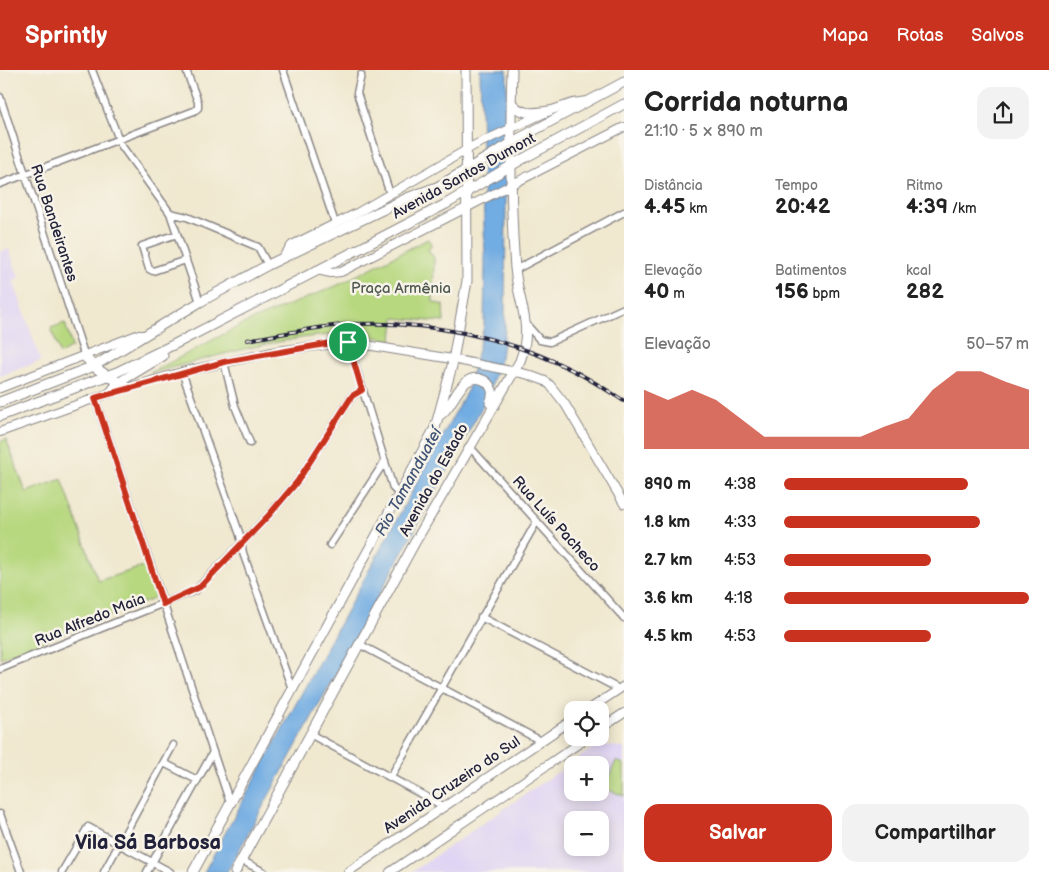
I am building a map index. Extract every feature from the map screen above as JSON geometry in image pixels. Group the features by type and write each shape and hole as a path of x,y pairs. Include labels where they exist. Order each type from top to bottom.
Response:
{"highway":[{"name":"Avenida do Estado","path":"193,872 440,415 467,281 466,70"},
{"name":"Avenida do Estado","path":"235,872 469,446 513,372 525,346 526,323 515,270 509,168 512,70"},
{"name":"Avenida Santos Dumont","path":"0,402 94,366 200,302 268,265 407,198 437,186 624,82"},
{"path":"511,102 517,109 526,113 549,111"},
{"name":"Avenida Santos Dumont","path":"0,416 107,376 177,343 446,204 624,104"},
{"path":"110,393 171,351 177,343"},
{"path":"85,357 107,376 122,385"},
{"path":"440,415 445,412 462,385 469,380 482,379 490,386 492,398 486,416"}],"main road":[{"name":"Avenida Santos Dumont","path":"283,258 292,245 390,194 509,128 549,111 573,103 588,101"},
{"name":"Avenida Santos Dumont","path":"317,270 331,273 341,272 466,206 624,127"},
{"name":"Avenida Santos Dumont","path":"0,388 85,357 137,335 145,336"},
{"path":"122,385 277,351 348,342 501,369 544,381 558,394 624,504"},
{"path":"0,432 110,393"},
{"path":"602,701 622,688"},
{"path":"609,723 624,713"},
{"name":"Avenida Cruzeiro do Sul","path":"348,872 564,725"},
{"path":"390,872 575,746"},
{"path":"355,872 362,867 364,860"}],"street":[{"path":"92,70 118,140 170,213 200,302"},
{"path":"0,184 194,111 198,108 198,102 186,70"},
{"path":"283,70 335,223"},
{"path":"361,75 357,93 390,194"},
{"name":"Rua Bandeirantes","path":"0,97 85,357"},
{"path":"515,270 624,212"},
{"path":"170,213 187,217 258,248 268,265"},
{"path":"177,234 142,246 149,269 153,271 186,260"},
{"path":"526,323 540,340 550,342 624,308"},
{"path":"348,342 393,488 399,494"},
{"path":"224,362 235,406 250,443"},
{"path":"182,372 243,553 292,690"},
{"name":"Rua Alfredo Maia","path":"0,669 163,604 200,587 297,482 352,396 362,390"},
{"path":"95,398 230,803"},
{"name":"Rua Luís Pacheco","path":"469,446 624,618"},
{"path":"330,545 385,461"},
{"path":"390,778 537,521"},
{"path":"481,617 622,688"},
{"path":"359,644 541,741"},
{"path":"310,734 445,807"},
{"path":"104,872 173,745"},
{"path":"146,872 213,752"},
{"path":"164,763 197,780"},
{"path":"0,814 21,872"},
{"path":"62,872 87,828 170,872"},
{"path":"241,860 264,872"}],"shaded area":[{"path":"9,249 19,278 13,280 41,361 0,376 0,252"},
{"path":"596,746 609,746 624,748 624,872 412,872 564,768 564,801 609,801 609,756 581,756"}],"green space":[{"name":"Praça Armênia","path":"428,239 432,246 428,249 434,258 433,302 443,305 444,322 394,318 392,340 352,334 315,336 266,344 148,374 245,323 336,286"},
{"path":"65,323 72,347 60,354 51,328"},
{"path":"6,439 26,492 62,479 98,581 145,566 155,595 153,599 0,658 0,442"},
{"path":"616,761 624,764 624,796 609,790 609,777"}],"water":[{"name":"Rio Tamanduateí","path":"480,70 507,70 505,330 501,357 487,398 227,872 204,872 468,389 484,326 485,265"}],"railway":[{"path":"247,340 314,328 355,324 411,325 439,329 494,340 547,358 585,377 624,401"}],"district":[{"name":"Vila Sá Barbosa","path":"148,843"}],"route":[{"path":"348,342 362,390 352,396 297,482 269,515 200,587 163,604 95,398 126,387 224,362 277,351 348,342"}]}
